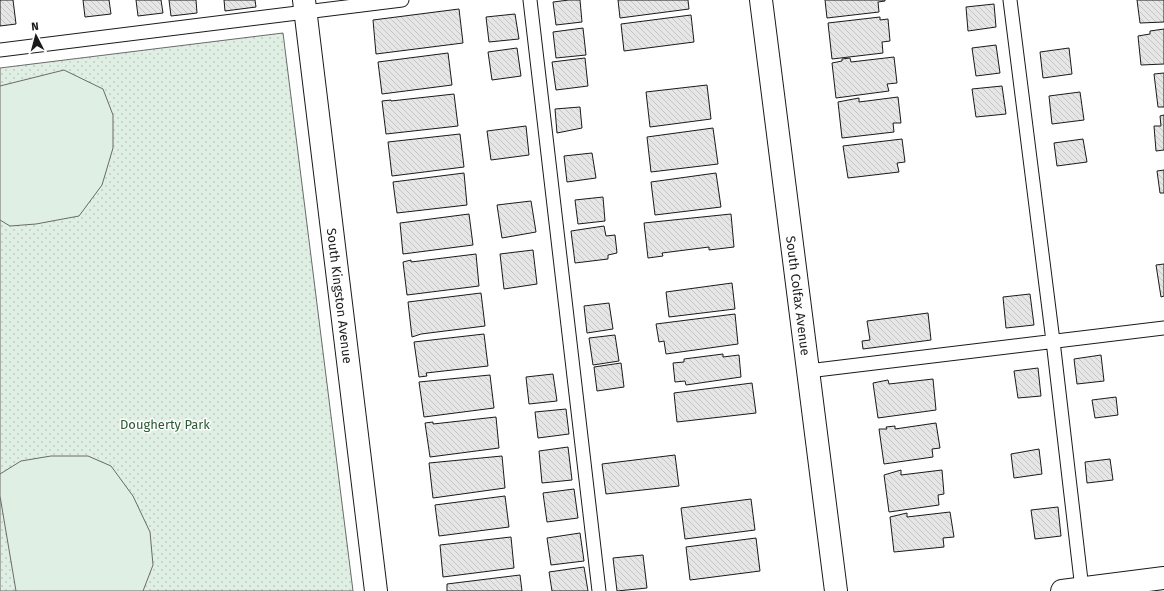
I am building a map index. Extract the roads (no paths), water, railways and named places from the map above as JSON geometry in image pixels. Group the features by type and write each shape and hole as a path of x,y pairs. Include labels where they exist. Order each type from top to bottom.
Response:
{"street":[{"name":"South Colfax Avenue","path":"761,0 836,591"},
{"name":"South Kingston Avenue","path":"304,6 376,591"},
{"path":"1072,590 1164,578"}],"lane":[{"path":"0,50 304,6 402,0"},
{"path":"530,0 599,591"},
{"path":"1010,0 1053,341 1072,590"},
{"path":"808,371 1164,328"}],"park label":[{"name":"Dougherty Park","path":"165,424"}]}
